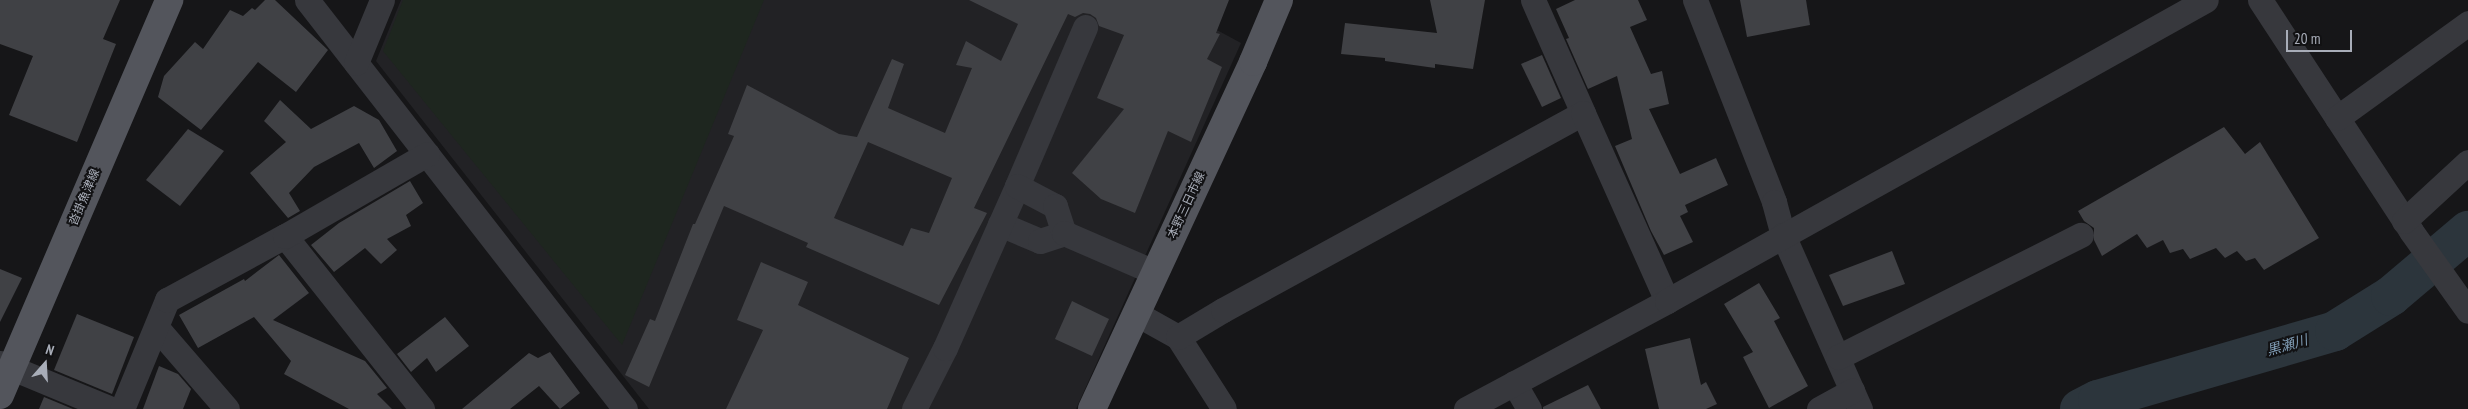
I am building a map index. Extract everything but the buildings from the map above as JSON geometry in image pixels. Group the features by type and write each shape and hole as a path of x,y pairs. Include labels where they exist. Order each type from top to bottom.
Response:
{"main road":[{"name":"沓掛魚津線","path":"0,395 6,365 168,0"},
{"name":"本野三日市線","path":"1092,409 1249,71 1279,0"}],"street":[{"path":"307,0 624,409"},
{"path":"356,63 382,0"},
{"path":"1533,0 1667,301"},
{"path":"1695,0 1774,202 1783,235 1856,400 1819,409"},
{"path":"1466,409 1667,301 2206,0"},
{"path":"2260,0 2408,226 2463,304"},
{"path":"2337,118 2468,24"},
{"path":"914,409 945,348 1085,27"},
{"path":"1178,337 1223,310 1583,113"},
{"path":"122,409 168,300 285,236 427,154"},
{"path":"2408,226 2468,162"},
{"path":"1017,186 1055,206 1064,233"},
{"path":"1000,224 1040,241 1064,233 1154,272"},
{"path":"1838,357 2081,235"},
{"path":"285,236 422,409"},
{"path":"1135,313 1178,337 1224,409"},
{"path":"157,328 227,409"},
{"path":"6,365 111,409"},
{"path":"1514,383 1529,409"}],"shaded area":[{"path":"401,0 1196,0 1191,16 1241,43 1076,409 649,409 376,61"},
{"path":"403,0 764,0 622,345 383,51"}],"waterway":[{"name":"黒瀬川","path":"2080,409 2098,400 2335,331 2391,296 2468,231"}]}
